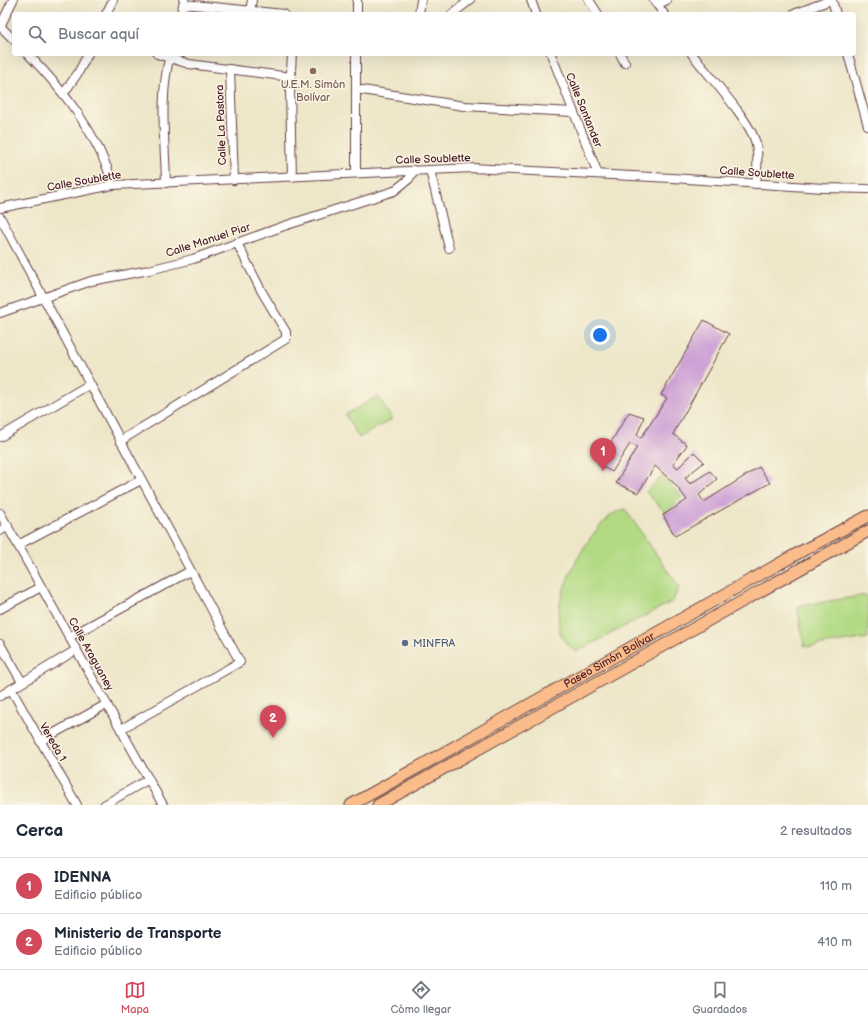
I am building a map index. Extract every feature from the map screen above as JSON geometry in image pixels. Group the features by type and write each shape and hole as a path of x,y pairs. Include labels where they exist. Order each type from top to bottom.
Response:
{"main road":[{"name":"Paseo Simón Bolívar","path":"351,805 702,607 868,516"},
{"name":"Paseo Simón Bolívar","path":"377,805 709,619 868,532"},
{"path":"702,607 709,619"},
{"path":"370,794 377,805"}],"street":[{"path":"12,38 0,26 13,0"},
{"path":"107,12 113,0"},
{"path":"250,11 252,0"},
{"path":"357,0 357,12"},
{"path":"419,12 421,0"},
{"path":"455,12 470,0"},
{"path":"530,0 535,12"},
{"path":"589,0 597,12"},
{"path":"663,12 656,3 667,0"},
{"path":"799,12 831,0 835,12"},
{"path":"182,12 184,2 261,12"},
{"path":"30,56 64,93 97,146 113,185"},
{"path":"64,93 78,73 87,56"},
{"path":"166,183 163,93 170,56 230,69 291,77"},
{"path":"292,56 292,177"},
{"path":"356,56 356,173"},
{"name":"Calle Santander","path":"551,56 598,174"},
{"path":"621,56 624,64"},
{"path":"695,56 742,118 756,143 756,184"},
{"path":"849,56 868,126"},
{"name":"Calle La Pastora","path":"230,69 234,180"},
{"path":"356,89 464,106 573,112"},
{"name":"Calle Soublette","path":"0,208 113,185 414,170 499,168 756,184 868,189"},
{"name":"Calle Manuel Piar","path":"0,313 43,296 91,281 149,270 193,259 284,226 394,191 409,179 414,170"},
{"path":"430,170 449,248"},
{"path":"0,217 240,662 120,729"},
{"path":"120,441 286,339 286,332 262,292 237,243"},
{"path":"0,437 90,384"},
{"path":"18,545 141,480"},
{"name":"Calle Araguaney","path":"0,513 163,805"},
{"path":"0,531 8,526"},
{"path":"70,637 190,571"},
{"path":"0,609 41,587"},
{"path":"0,644 22,682"},
{"path":"0,696 76,650"},
{"name":"Vereda 1","path":"11,689 77,805"},
{"path":"40,742 107,704"},
{"path":"104,805 149,779"}],"green space":[{"path":"378,396 392,419 359,438 345,415"},
{"path":"662,476 682,497 666,513 646,492"},
{"path":"625,509 679,587 673,601 576,652 563,639 559,625 559,609 563,592 579,556 589,540 609,517"},
{"path":"866,595 868,597 868,638 808,647 804,645 798,611 799,606"}],"building":[{"path":"704,320 729,334 673,434 687,445 673,464 678,468 694,452 704,462 685,478 690,484 710,471 717,479 699,495 704,502 759,467 770,483 675,536 663,515 687,500 674,483 655,466 638,493 616,483 637,447 630,444 612,472 598,464 629,412 644,417 637,435 641,438 667,398 661,395"}],"place":[{"name":"U.E.M. Simón Bolívar","path":"313,71"},
{"name":"IDENNA","path":"603,471"},
{"name":"MINFRA","path":"405,643"},
{"name":"Ministerio de Transporte","path":"273,738"}]}
